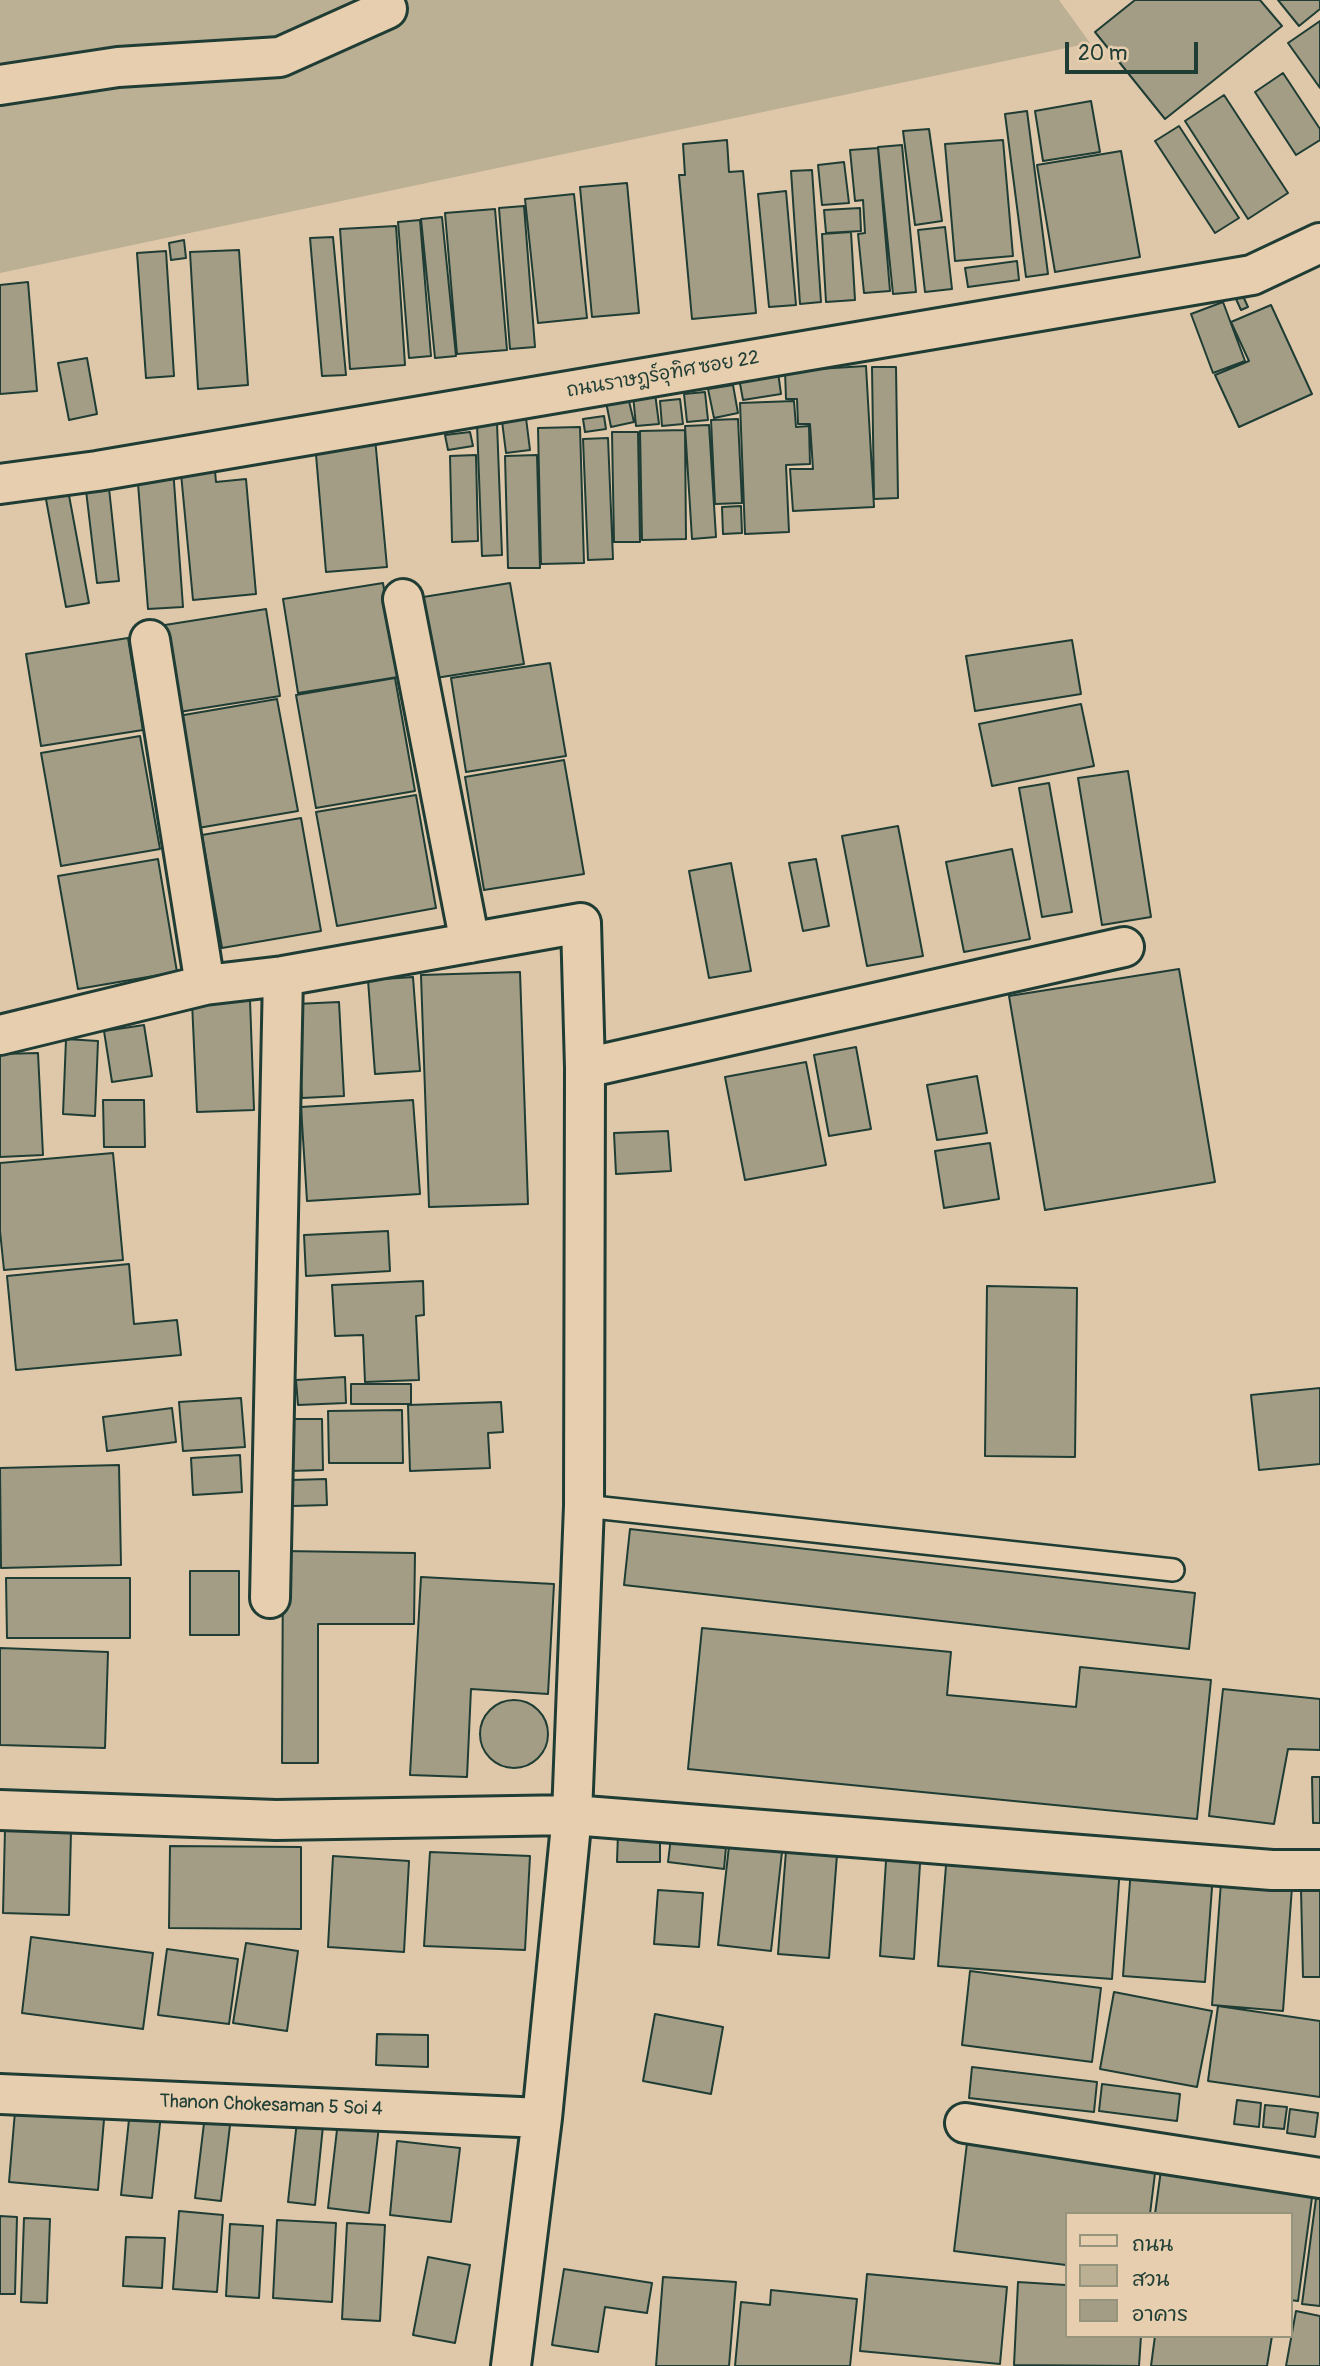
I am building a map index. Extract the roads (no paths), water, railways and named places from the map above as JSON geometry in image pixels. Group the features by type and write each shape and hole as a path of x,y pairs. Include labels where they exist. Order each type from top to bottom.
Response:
{"street":[{"path":"0,85 118,67 280,57 387,9 380,0"},
{"name":"ถนนราษฎร์อุทิศ ซอย 22","path":"0,484 111,468 1252,275 1320,243"},
{"path":"403,599 470,943"},
{"path":"150,640 205,985"},
{"path":"0,1035 205,985 283,976 580,923 585,1068 584,1506 572,1815 542,2118 511,2366"},
{"path":"585,1068 1124,947"},
{"path":"270,1598 283,976"},
{"path":"0,1810 276,1820 572,1815 1272,1870 1320,1870"},
{"name":"Thanon Chokesaman 5 Soi 4","path":"0,2094 542,2118"},
{"path":"965,2123 1320,2178"}],"lane":[{"path":"584,1506 1173,1570"}]}
